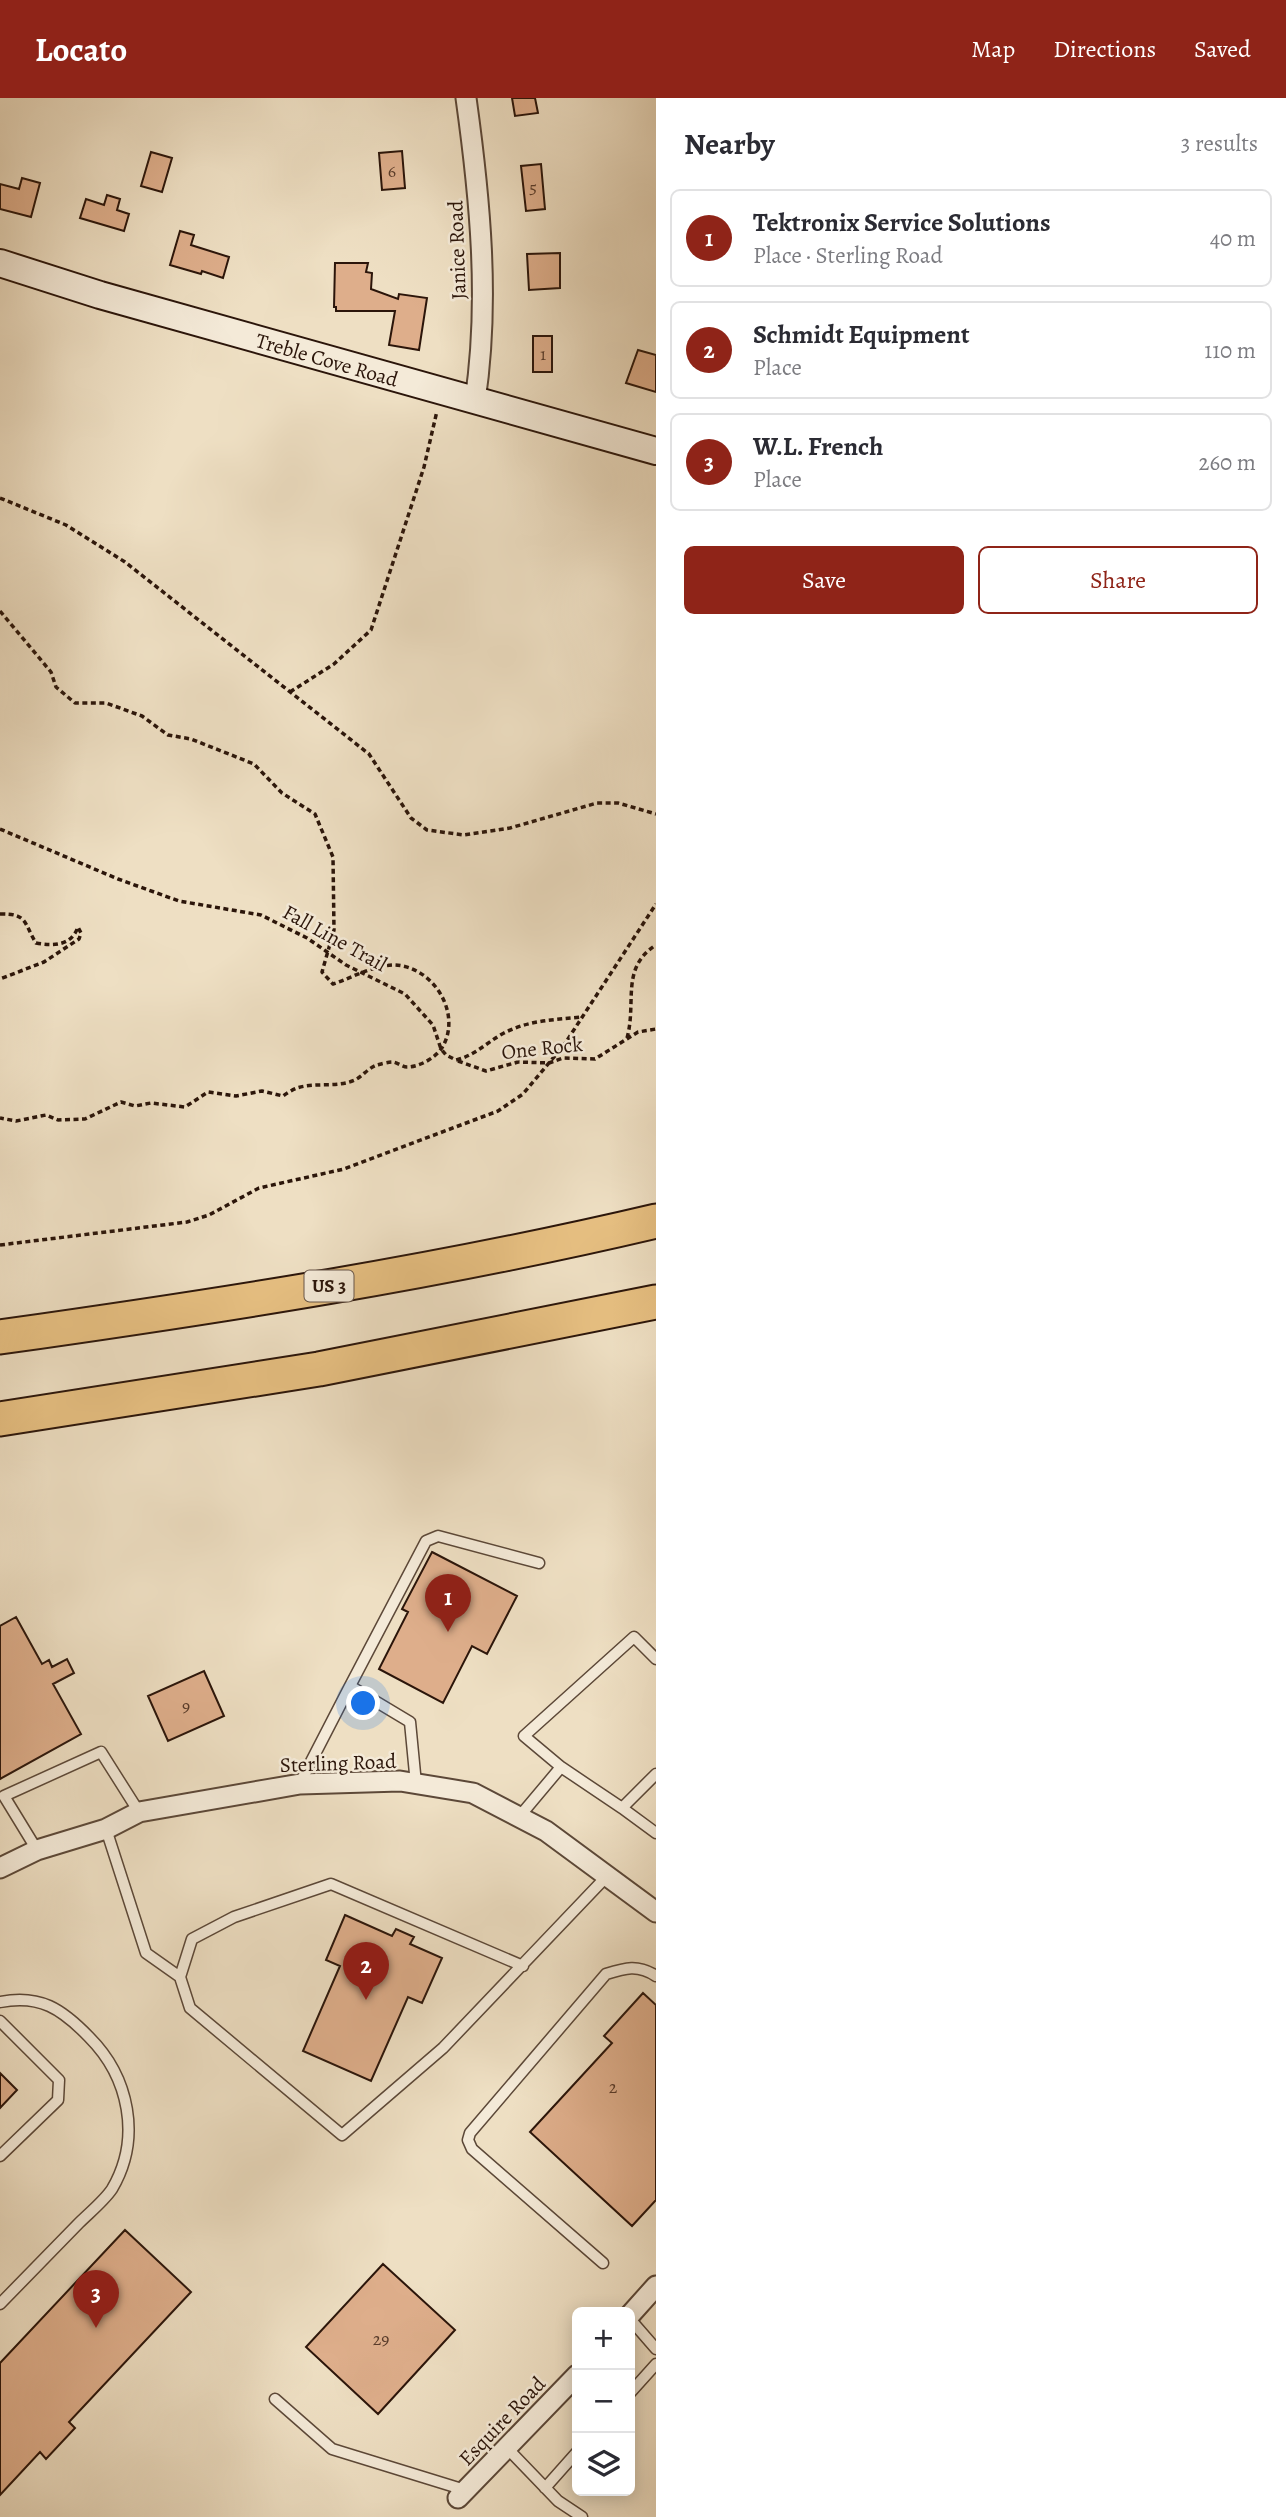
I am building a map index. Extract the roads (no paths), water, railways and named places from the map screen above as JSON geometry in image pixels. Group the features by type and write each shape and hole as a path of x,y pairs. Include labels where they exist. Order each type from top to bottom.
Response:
{"highway":[{"name":"US 3","path":"0,1337 164,1314 356,1281 505,1254 656,1221"},
{"path":"0,1419 319,1369 656,1302"}],"main road":[{"name":"Treble Cove Road","path":"0,263 100,295 656,451"}],"street":[{"name":"Janice Road","path":"466,98 478,191 480,237 481,337 475,401"},
{"name":"Sterling Road","path":"0,1868 37,1850 106,1829 139,1812 300,1784 400,1782 473,1793 546,1831 656,1912"},
{"path":"635,2311 656,2286"},
{"name":"Esquire Road","path":"462,2494 572,2380"}],"lane":[{"path":"300,1784 426,1541 438,1536 539,1563"},
{"path":"656,1659 634,1637 524,1736 561,1767 656,1833"},
{"path":"350,1686 410,1722 416,1784"},
{"path":"37,1850 4,1796 101,1752 139,1812"},
{"path":"519,1817 561,1767"},
{"path":"622,1808 656,1774"},
{"path":"106,1829 146,1953 180,1977"},
{"path":"523,1966 331,1884 234,1917 192,1939 180,1977 190,2007 342,2135 443,2048 523,1966 607,1876"},
{"path":"603,2263 472,2150 468,2140 470,2133 606,1974 627,1967 638,1967 656,1976"},
{"path":"0,2002 26,1998 45,2003 67,2016 91,2038 113,2066 122,2088 130,2127 126,2157 111,2190 0,2304"},
{"path":"0,2021 59,2080 58,2100 0,2156"},
{"path":"635,2323 656,2349"},
{"path":"635,2387 656,2364"},
{"path":"275,2399 332,2449 462,2494"},
{"path":"507,2448 558,2501 582,2517"},
{"path":"545,2488 572,2458"}],"place":[{"name":"Tektronix Service Solutions","path":"448,1632"},
{"name":"Schmidt Equipment","path":"366,2000"},
{"name":"W.L. French","path":"96,2328"}]}
